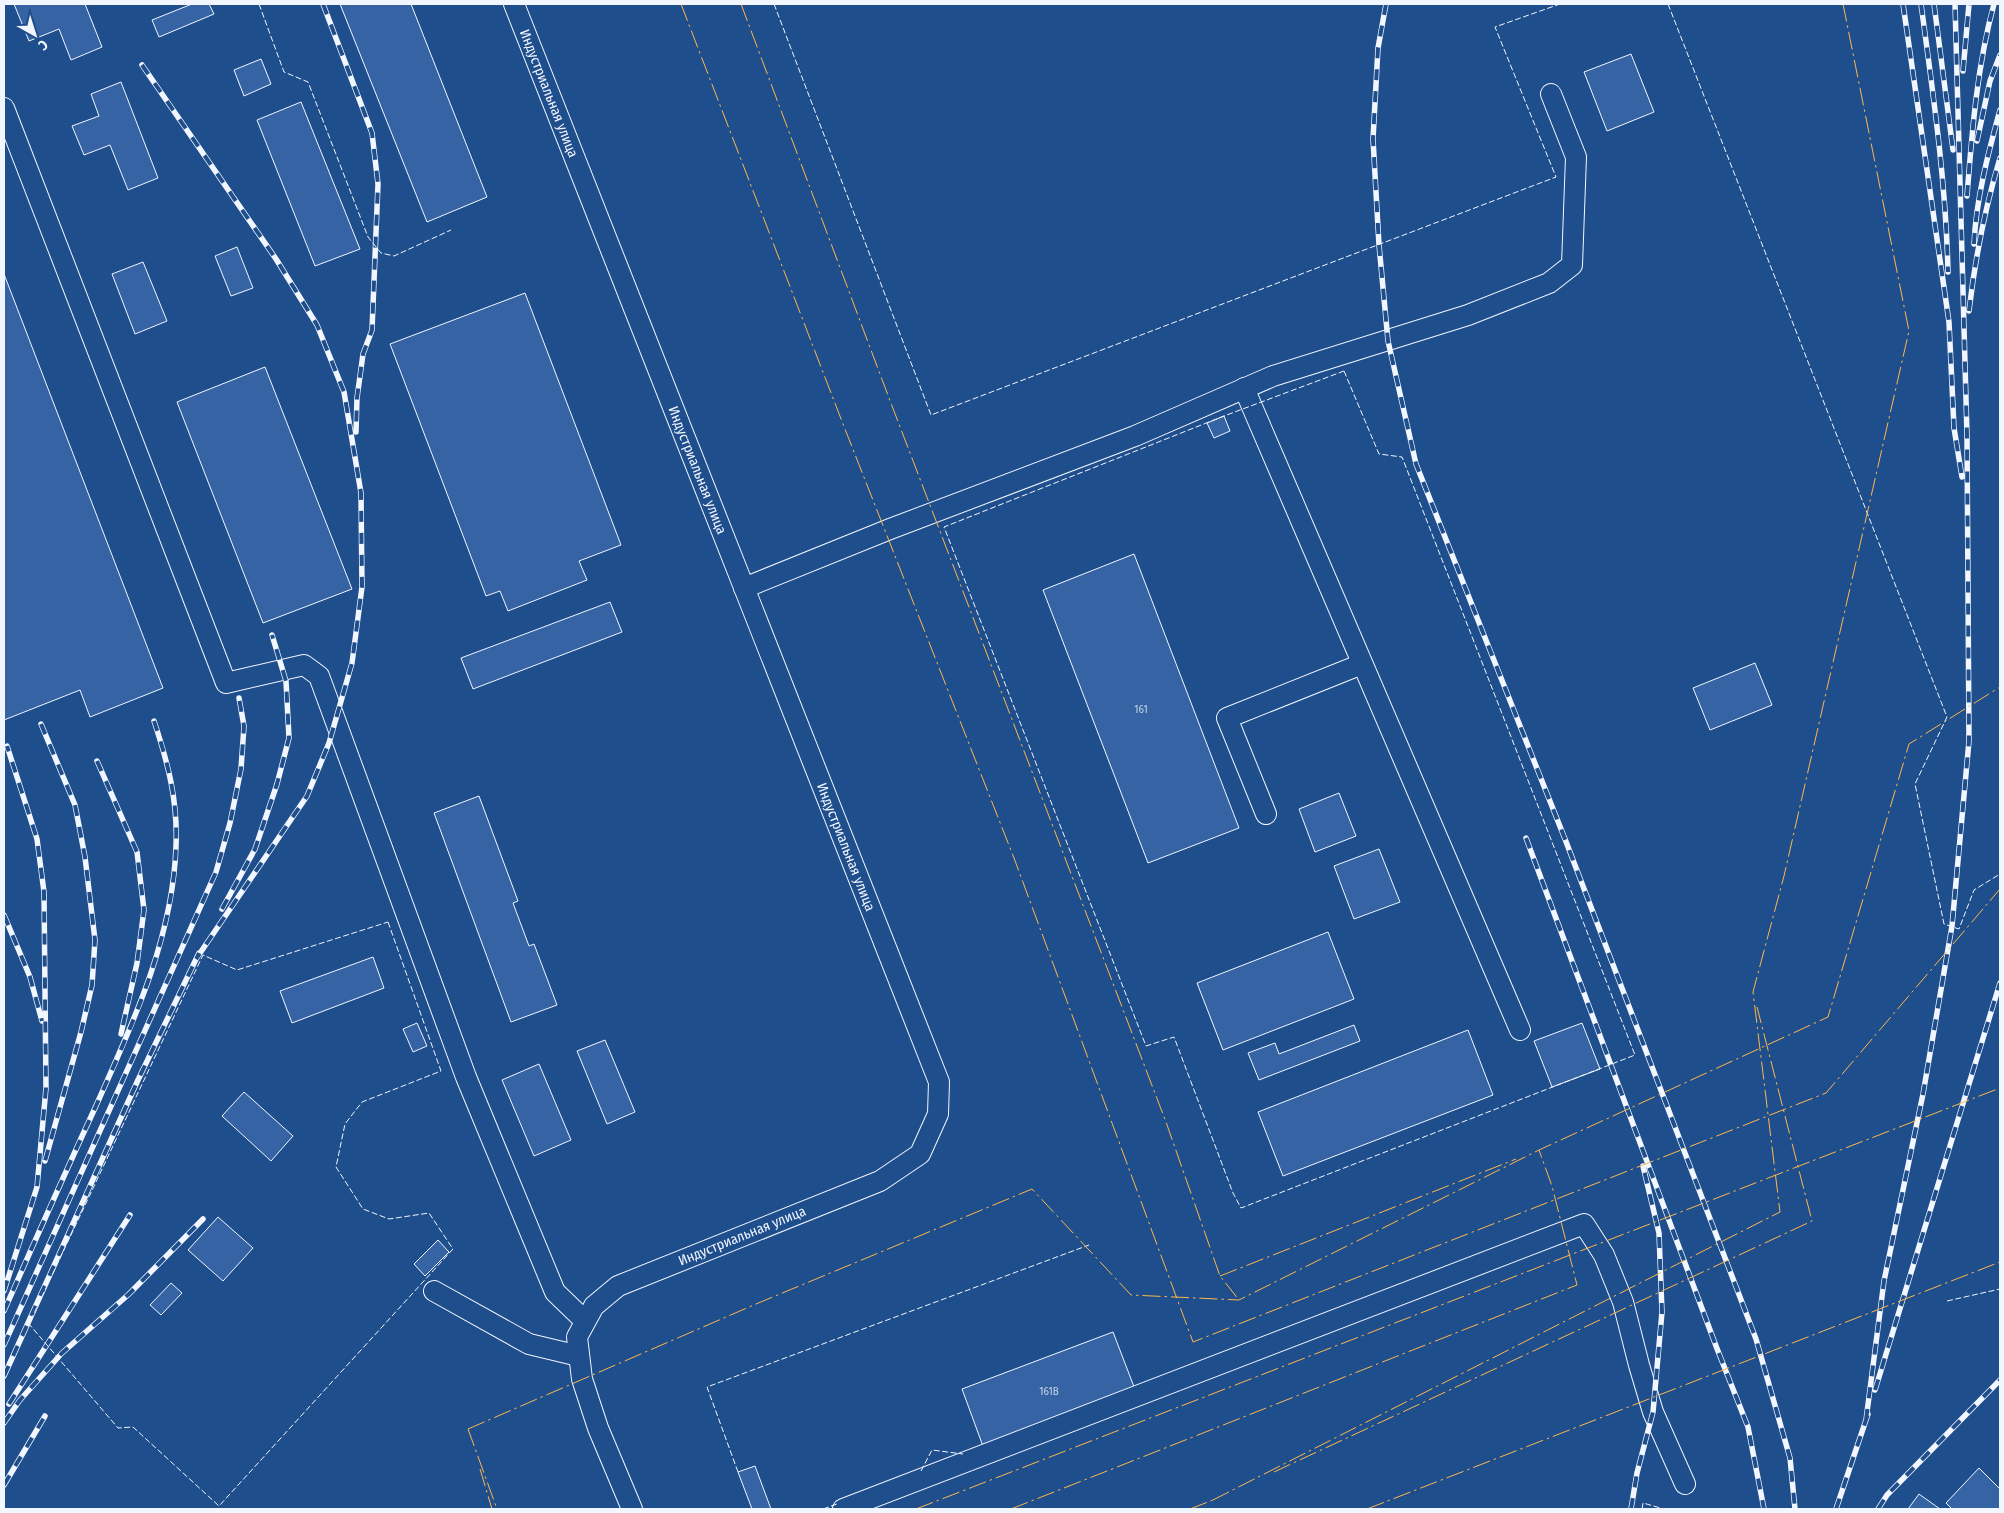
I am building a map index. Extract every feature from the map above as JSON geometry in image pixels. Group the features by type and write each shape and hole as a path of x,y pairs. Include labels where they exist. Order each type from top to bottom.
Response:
{"street":[{"name":"Индустриальная улица","path":"514,4 939,1082 938,1114 920,1154 880,1181 618,1286 594,1306 577,1337 582,1378 598,1428 632,1509"},
{"path":"744,588 890,528 1135,436 1272,376 1468,315 1549,283 1572,265 1576,157 1551,94"},
{"path":"4,108 226,683 304,665 319,676 466,1077 555,1292 585,1322"},
{"path":"1244,388 1520,1030"},
{"path":"1266,814 1227,718 1362,664"},
{"path":"843,1509 1584,1224 1604,1255 1623,1302 1653,1412 1685,1484"},
{"path":"434,1291 530,1344 580,1356"}],"building":[{"path":"14,4 85,4 102,47 71,60 59,29 29,41"},
{"path":"192,4 209,4 214,14 159,37 152,20"},
{"path":"340,4 411,4 487,197 427,222"},
{"path":"1631,54 1654,112 1607,131 1584,72"},
{"path":"261,59 271,84 244,96 234,70"},
{"path":"121,82 158,178 128,190 110,145 84,155 72,126 99,116 91,94"},
{"path":"301,102 360,249 315,266 257,120"},
{"path":"237,247 253,288 231,296 215,256"},
{"path":"143,262 167,321 135,334 112,274"},
{"path":"4,274 163,688 90,717 80,690 4,720"},
{"path":"525,293 621,545 579,561 587,580 508,611 500,591 486,596 390,344"},
{"path":"265,367 352,589 263,623 177,402"},
{"path":"1224,416 1230,431 1214,438 1207,423"},
{"path":"1134,554 1239,828 1148,863 1043,590"},
{"path":"610,602 622,632 473,689 461,658"},
{"path":"1755,663 1772,705 1710,730 1693,688"},
{"path":"1339,793 1356,836 1315,852 1299,809"},
{"path":"479,796 518,901 513,903 529,946 534,944 557,1005 511,1022 434,813"},
{"path":"1379,849 1400,902 1354,919 1334,866"},
{"path":"1328,932 1354,999 1223,1050 1197,983"},
{"path":"373,957 384,988 292,1023 280,991"},
{"path":"417,1023 427,1046 413,1052 403,1029"},
{"path":"1582,1023 1600,1069 1552,1087 1534,1041"},
{"path":"1354,1025 1360,1041 1259,1080 1248,1053 1275,1043 1279,1054"},
{"path":"1468,1030 1493,1095 1283,1176 1258,1112"},
{"path":"605,1040 635,1112 607,1124 577,1051"},
{"path":"539,1064 571,1140 534,1156 502,1080"},
{"path":"244,1092 293,1136 271,1161 222,1116"},
{"path":"218,1217 253,1248 223,1281 188,1250"},
{"path":"438,1240 449,1252 425,1276 414,1264"},
{"path":"171,1283 182,1293 161,1315 150,1305"},
{"path":"1113,1332 1136,1392 984,1449 962,1389"},
{"path":"755,1466 771,1509 752,1509 738,1472"},
{"path":"1979,1468 2000,1489 2000,1509 1952,1509 1946,1503"},
{"path":"1919,1494 1940,1509 1908,1509"}],"railway":[{"path":"323,4 372,133 378,184 372,330 363,354 357,398 356,432"},
{"path":"1386,4 1378,48 1373,139 1379,245 1388,341 1416,464 1565,839 1756,1339 1790,1458 1795,1509"},
{"path":"1903,4 1949,322 1954,428 1962,477"},
{"path":"1921,4 1942,171 1948,272"},
{"path":"1934,4 1953,150"},
{"path":"1866,1420 1884,1281 1923,1094 1952,926 1969,741 1967,435 1955,4"},
{"path":"1963,71 1969,4"},
{"path":"1967,196 1979,75 1994,4"},
{"path":"1977,141 1990,81 2000,55"},
{"path":"142,65 276,259 317,325 344,392 361,493 362,587 352,663 329,743 307,796 196,959"},
{"path":"1974,244 1980,193 2000,110"},
{"path":"1969,311 1981,234 2000,158"},
{"path":"222,909 255,849 277,784 289,738 286,681 272,635"},
{"path":"4,1345 216,872 230,823 241,769 244,726 239,698"},
{"path":"4,1311 123,1045 159,948 173,881 176,829 171,782 154,721"},
{"path":"41,724 75,805 85,857 95,940 92,985 45,1161"},
{"path":"4,1291 37,1187 46,1088 44,892 37,839 7,746"},
{"path":"97,761 137,852 144,910 137,963 121,1034"},
{"path":"1526,838 1748,1427 1764,1509"},
{"path":"4,915 30,977 42,1021"},
{"path":"4,1376 138,1080 199,953"},
{"path":"1875,1390 2000,983"},
{"path":"1631,1509 1637,1473 1653,1412 1662,1312 1659,1233 1643,1166"},
{"path":"9,1404 130,1215"},
{"path":"4,1423 20,1400 62,1353 129,1294 203,1219"},
{"path":"1878,1509 1887,1495 2000,1380"},
{"path":"1836,1509 1868,1414"},
{"path":"4,1485 45,1416"}],"fence":[{"path":"259,4 284,72 308,82 368,237 381,253 394,256 451,230"},
{"path":"774,4 931,415 1556,177 1495,27 1560,4"},
{"path":"1668,4 1947,717 1915,784 1944,924 1959,929 1974,890 2000,874"},
{"path":"1344,371 1379,454 1402,457 1635,1055 1241,1208 1233,1193 1174,1037 1146,1046 944,527 1224,416 1344,371"},
{"path":"388,922 441,1071 362,1102 345,1124 336,1167 363,1209 389,1219 429,1213 453,1249 219,1506 133,1427 118,1428 29,1324 203,955 237,970 388,922"},
{"path":"738,1472 707,1387 1089,1245"},
{"path":"1947,1301 2000,1289"},
{"path":"921,1471 932,1450 963,1454"},
{"path":"1642,1509 1643,1503 1664,1509"},
{"path":"823,1509 837,1504"}],"power":[{"path":"681,4 843,424 1014,858 1193,1342 1826,1093 2000,889"},
{"path":"741,4 889,398 1166,1122 1220,1276 1239,1300"},
{"path":"1213,1500 1780,1212 1753,992 1784,876 1909,331 1843,4"},
{"path":"468,1429 756,1304 1032,1189 1131,1295 1239,1300 1539,1150 1828,1017 1909,744 2000,687"},
{"path":"1274,1472 1812,1221 1757,1007"},
{"path":"916,1509 2000,1088"},
{"path":"1011,1509 1577,1285 1552,1186 1539,1150"},
{"path":"1220,1276 1516,1159"},
{"path":"1367,1509 2000,1262"},
{"path":"468,1429 497,1509"},
{"path":"480,1469 492,1509"},
{"path":"1190,1509 1213,1500"}]}
